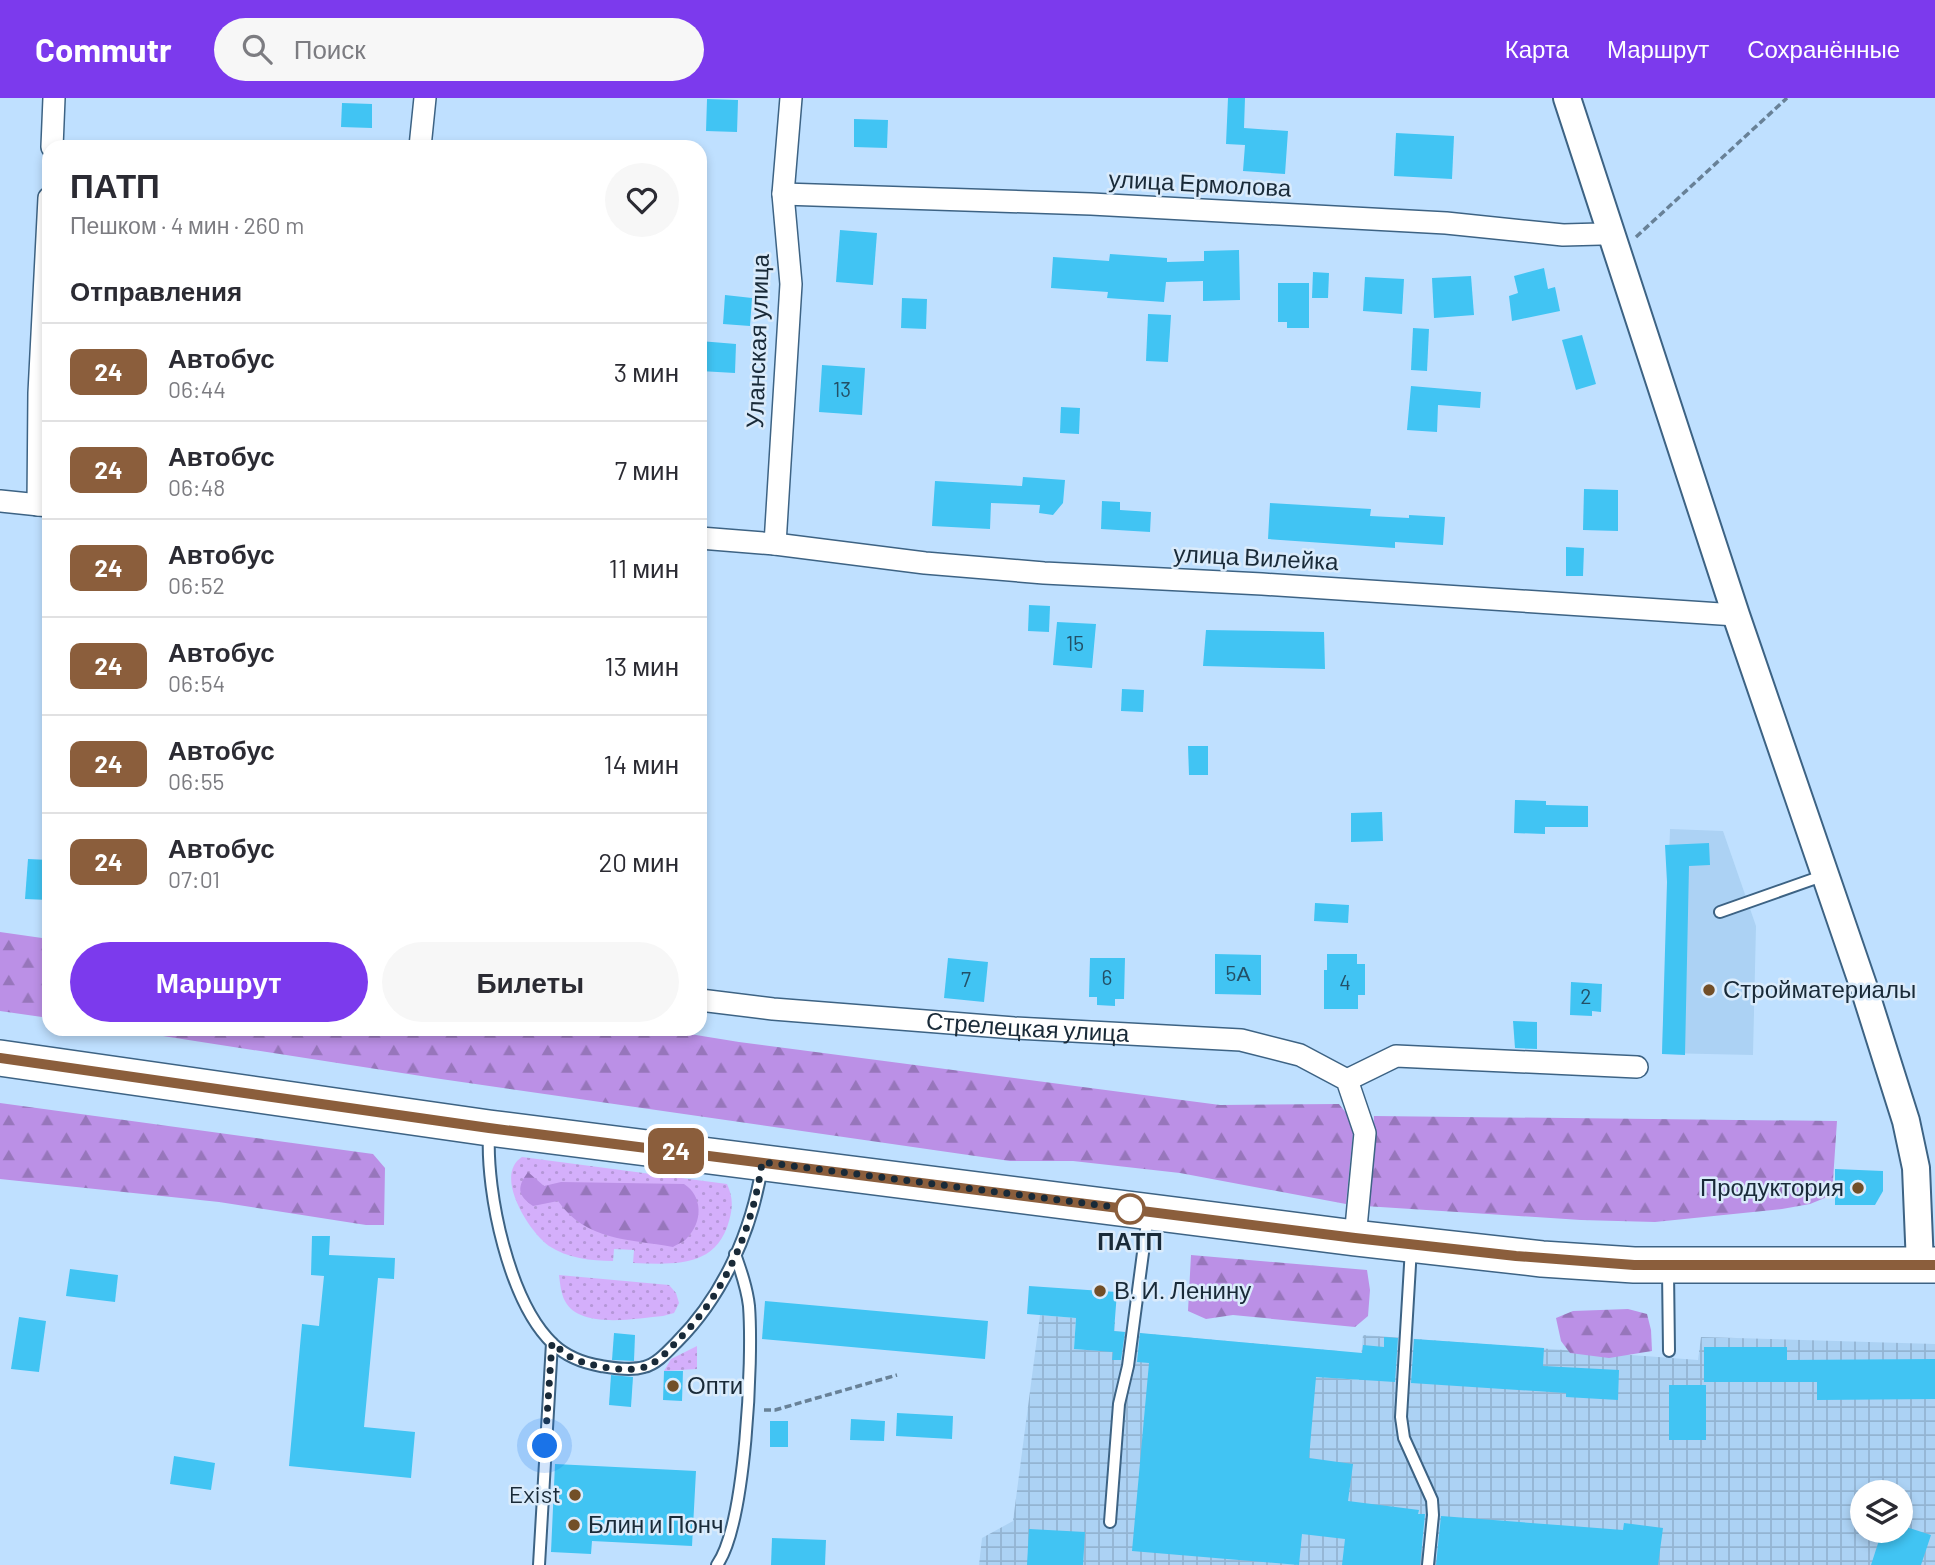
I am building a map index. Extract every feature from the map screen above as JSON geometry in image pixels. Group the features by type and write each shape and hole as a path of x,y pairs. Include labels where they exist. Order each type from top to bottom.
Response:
{"main road":[{"path":"0,1058 489,1128 1411,1245 1569,1261 1668,1265 1928,1265"}],"street":[{"path":"52,140 54,98"},
{"path":"421,140 425,98"},
{"name":"Уланская улица","path":"775,544 792,284 783,194 791,98"},
{"path":"1567,98 1736,615 1863,985 1914,1153 1928,1265"},
{"name":"улица Ермолова","path":"783,194 1119,206 1446,223 1563,235 1601,234 1616,242"},
{"path":"42,334 39,393 42,460"},
{"path":"0,501 42,505"},
{"name":"улица Вилейка","path":"707,539 775,544 925,563 1044,573 1262,584 1736,615"},
{"name":"Стрелецкая улица","path":"707,1001 773,1009 1014,1028 1241,1040 1300,1055 1348,1080"},
{"path":"1355,1238 1365,1133 1348,1080 1396,1056 1637,1067"}],"lane":[{"path":"1720,912 1825,875"},
{"path":"489,1128 489,1173 494,1205 505,1249 520,1290 534,1318 552,1343 574,1359 595,1365 633,1369 648,1366 693,1326 712,1300 736,1254 752,1215 762,1162"},
{"path":"1110,1522 1118,1404 1128,1366 1148,1212"},
{"path":"1411,1245 1401,1417 1404,1438 1432,1500 1428,1565"},
{"path":"717,1565 728,1545 733,1523 746,1409 748,1305 736,1254"},
{"path":"1668,1265 1669,1351"},
{"path":"539,1565 552,1343"}],"path":[{"path":"1616,242 1787,98"},
{"path":"746,1409 775,1410 897,1375"}],"shaded area":[{"name":"Стройматериалы","path":"1670,829 1723,831 1756,926 1753,1055 1662,1053"},
{"path":"522,1157 727,1184 732,1202 729,1221 723,1237 714,1248 691,1260 663,1264 633,1263 634,1250 614,1249 613,1261 571,1256 556,1250 541,1239 517,1203 511,1177 514,1165"},
{"path":"559,1275 669,1285 676,1293 679,1303 674,1313 663,1316 610,1320 583,1316 572,1310 565,1301"},
{"path":"1040,1315 1076,1318 1074,1349 1104,1351 1106,1321 1115,1322 1115,1331 1338,1351 1335,1378 1359,1380 1363,1335 1698,1360 1701,1337 1935,1344 1935,1565 979,1565 982,1538 1013,1521"},
{"path":"697,1346 697,1369 664,1371 671,1359"}],"green space":[{"path":"0,932 42,938 42,1017 0,1011"},
{"path":"163,1036 702,1036 1220,1105 1339,1104 1354,1123 1346,1204 1180,1173 1073,1161 1010,1161"},
{"path":"0,1103 373,1154 385,1168 384,1225 366,1225 219,1202 0,1179"},
{"path":"1374,1116 1837,1121 1832,1195 1810,1204 1782,1209 1655,1222 1365,1206 1371,1170"},
{"path":"528,1172 544,1186 561,1182 684,1184 698,1202 696,1224 686,1239 673,1247 609,1236 582,1224 558,1201 533,1206 520,1190"},
{"path":"1191,1255 1367,1270 1370,1290 1368,1316 1355,1327 1233,1315 1206,1319 1188,1311"},
{"path":"1628,1309 1647,1314 1652,1351 1609,1358 1570,1353 1561,1341 1556,1318 1573,1311"}],"building":[{"path":"1228,98 1245,98 1244,128 1288,131 1285,174 1243,171 1245,145 1226,144"},
{"path":"707,99 738,100 737,132 706,131"},
{"path":"342,103 372,104 372,128 341,127"},
{"path":"854,119 888,120 887,148 854,147"},
{"path":"1396,133 1454,136 1452,179 1394,176"},
{"path":"840,230 877,233 873,285 836,282"},
{"path":"1239,250 1240,300 1203,301 1203,281 1166,282 1164,302 1107,298 1108,292 1051,288 1053,257 1109,261 1110,254 1167,258 1167,262 1204,261 1204,251"},
{"path":"1544,268 1548,289 1555,287 1560,311 1512,321 1509,296 1518,293 1514,276"},
{"path":"1313,272 1329,273 1328,298 1312,298"},
{"path":"1471,276 1474,315 1434,318 1432,278"},
{"path":"1365,277 1404,279 1402,314 1363,311"},
{"path":"1278,283 1309,283 1309,328 1287,328 1287,322 1278,322"},
{"path":"725,295 752,298 750,326 723,324"},
{"path":"902,298 927,299 926,329 901,328"},
{"path":"1148,314 1171,315 1168,362 1146,361"},
{"path":"1413,328 1429,329 1427,371 1411,370"},
{"path":"1582,335 1596,384 1576,390 1562,340"},
{"path":"707,342 736,344 735,373 707,371"},
{"path":"822,365 865,368 862,415 819,412"},
{"path":"1411,386 1481,392 1480,408 1438,405 1437,432 1407,430"},
{"path":"1061,407 1080,408 1079,434 1060,433"},
{"path":"1023,477 1065,480 1063,503 1053,515 1039,513 1040,505 991,503 990,529 932,526 935,481 1022,486"},
{"path":"1584,489 1618,490 1618,531 1583,530"},
{"path":"1102,501 1120,502 1120,510 1151,512 1150,532 1101,529"},
{"path":"1270,503 1371,509 1370,516 1445,517 1443,545 1395,542 1395,548 1268,539"},
{"path":"1566,547 1584,548 1583,576 1566,576"},
{"path":"1029,605 1050,606 1049,632 1028,631"},
{"path":"1057,622 1096,624 1092,668 1053,665"},
{"path":"1206,630 1324,632 1325,669 1203,666"},
{"path":"1122,689 1144,690 1143,712 1121,711"},
{"path":"1188,746 1208,746 1208,775 1189,775"},
{"path":"1515,800 1546,801 1546,805 1588,806 1588,827 1545,827 1545,834 1514,833"},
{"path":"1382,812 1383,841 1351,842 1351,813"},
{"path":"1709,843 1710,865 1689,866 1685,1055 1662,1054 1667,882 1665,845"},
{"path":"28,859 42,860 42,900 25,899"},
{"path":"1315,903 1349,905 1348,923 1314,921"},
{"path":"1215,954 1261,955 1261,995 1215,994"},
{"path":"1327,954 1357,954 1357,964 1365,964 1365,995 1358,995 1358,1009 1324,1009 1324,970 1327,970"},
{"path":"948,958 988,962 984,1002 944,998"},
{"path":"1090,958 1125,958 1124,999 1115,999 1115,1006 1097,1005 1097,997 1089,997"},
{"path":"1571,982 1602,984 1601,1012 1592,1011 1592,1016 1570,1015"},
{"path":"1513,1021 1537,1022 1537,1049 1515,1048"},
{"path":"1835,1169 1883,1171 1883,1191 1875,1205 1835,1205"},
{"path":"312,1236 330,1236 329,1255 395,1258 394,1279 378,1278 364,1427 415,1432 411,1478 289,1466 302,1324 319,1326 324,1276 311,1275"},
{"path":"70,1269 118,1275 115,1302 66,1296"},
{"path":"1029,1286 1117,1292 1114,1331 1125,1332 1121,1360 1112,1360 1113,1352 1074,1349 1076,1318 1027,1314"},
{"path":"765,1301 988,1321 985,1359 762,1339"},
{"path":"19,1317 46,1321 39,1372 11,1369"},
{"path":"614,1333 635,1335 634,1361 612,1360"},
{"path":"1140,1333 1362,1353 1363,1345 1384,1347 1384,1337 1398,1338 1395,1382 1316,1377 1309,1458 1353,1464 1348,1501 1419,1510 1418,1514 1425,1514 1420,1565 1342,1565 1345,1539 1302,1534 1299,1565 1132,1551 1149,1363 1137,1362"},
{"path":"1414,1339 1544,1348 1543,1366 1619,1370 1618,1400 1566,1397 1566,1393 1411,1383"},
{"path":"1704,1347 1787,1347 1787,1360 1935,1359 1935,1399 1817,1400 1817,1382 1704,1382"},
{"path":"664,1371 683,1371 682,1401 663,1400"},
{"path":"611,1375 633,1377 631,1407 609,1405"},
{"path":"1669,1385 1706,1385 1706,1440 1669,1440"},
{"path":"897,1413 953,1416 952,1439 896,1436"},
{"path":"851,1419 885,1421 884,1441 850,1440"},
{"path":"770,1421 788,1421 788,1447 770,1447"},
{"path":"174,1456 215,1463 211,1490 170,1484"},
{"path":"555,1464 696,1471 692,1546 592,1541 591,1554 551,1552"},
{"path":"1441,1516 1623,1530 1624,1523 1663,1528 1658,1565 1436,1565"},
{"path":"1029,1529 1085,1532 1083,1565 1027,1565"},
{"path":"1913,1529 1931,1535 1921,1565 1871,1565 1878,1543 1913,1543"},
{"path":"772,1538 826,1540 825,1565 771,1565"}],"bus line":[{"name":"24","path":"0,1058 489,1128 1516,1256 1634,1265 1935,1265"}],"place":[{"name":"Стройматериалы","path":"1709,990"},
{"name":"Продуктория","path":"1858,1188"},
{"name":"ПАТП","path":"1130,1209"},
{"name":"В. И. Ленину","path":"1100,1291"},
{"name":"Опти","path":"673,1386"},
{"name":"Exist","path":"575,1495"},
{"name":"Блин и Понч","path":"574,1525"}],"route":[{"path":"545,1446 552,1343 574,1359 611,1368 642,1368 664,1354 693,1326 712,1300 726,1273 752,1215 762,1162 1130,1209"}]}
